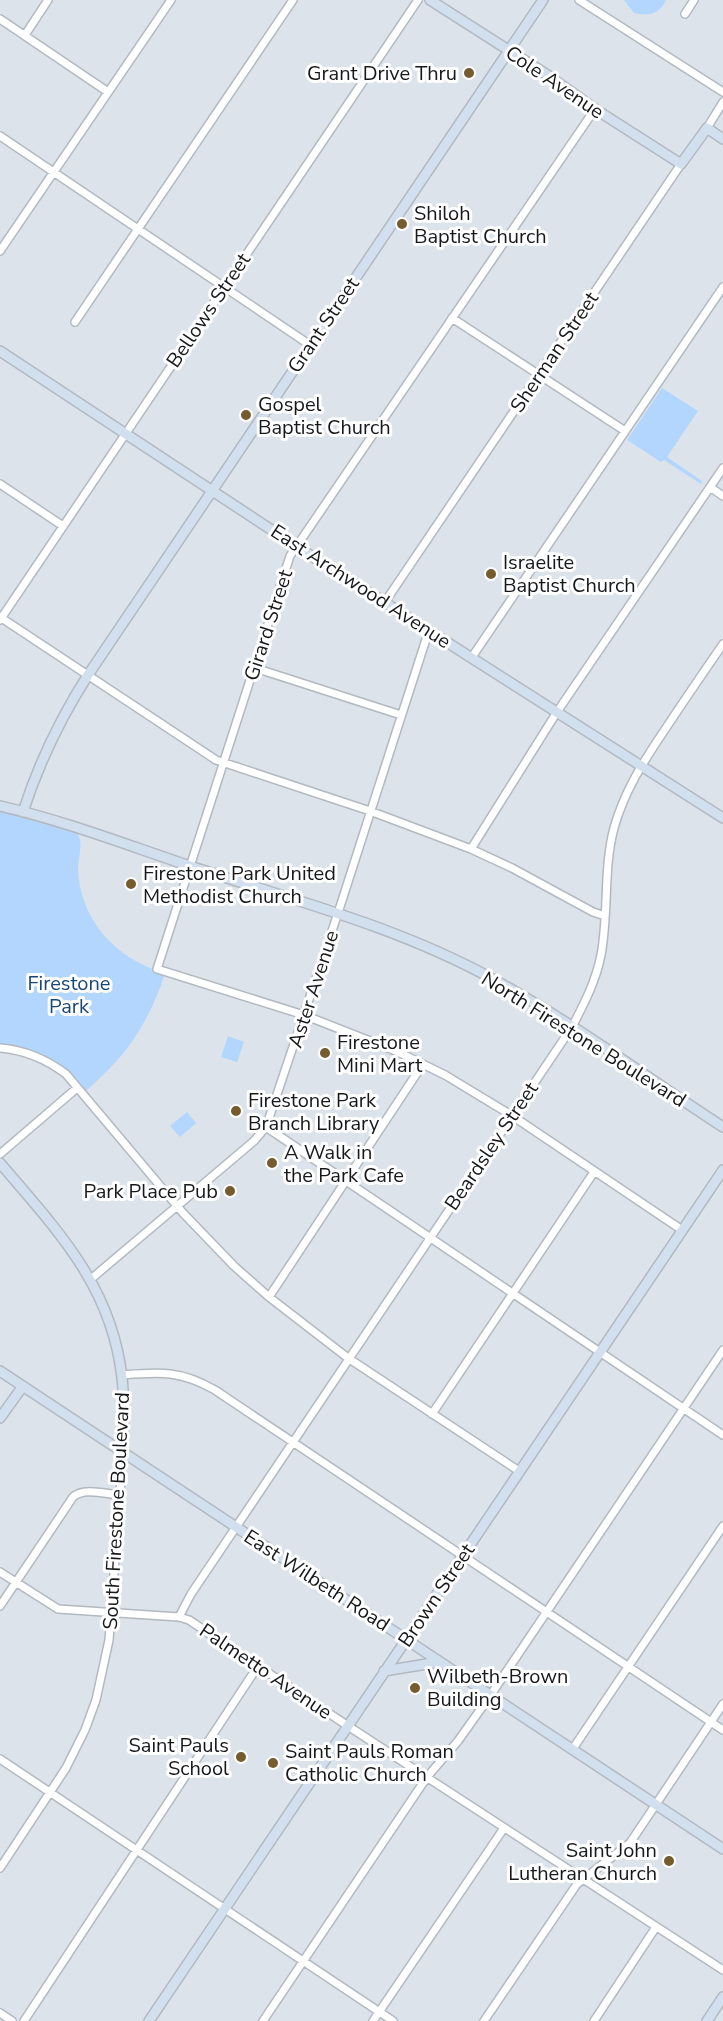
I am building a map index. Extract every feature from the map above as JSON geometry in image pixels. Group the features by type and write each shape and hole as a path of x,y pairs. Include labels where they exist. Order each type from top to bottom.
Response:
{"main road":[{"name":"Cole Avenue","path":"430,0 681,164"},
{"name":"Grant Street","path":"23,812 52,737 88,675 543,0"},
{"path":"707,128 723,138"},
{"name":"Sherman Street","path":"681,164 707,128"},
{"name":"East Archwood Avenue","path":"0,351 296,546 722,816"},
{"name":"North Firestone Boulevard","path":"0,806 338,913 414,942 468,966 572,1027 723,1128"},
{"name":"South Firestone Boulevard","path":"0,1163 62,1236 91,1279 110,1325 122,1375 123,1452"},
{"name":"Brown Street","path":"149,2021 723,1170"},
{"name":"East Wilbeth Road","path":"0,1371 723,1850"},
{"path":"0,1418 23,1386"},
{"path":"384,1671 439,1662"},
{"path":"706,2021 723,1996"}],"street":[{"path":"25,35 48,0"},
{"path":"0,251 3,241 54,172 171,0"},
{"path":"75,322 293,0"},
{"name":"Bellows Street","path":"0,619 418,0"},
{"path":"579,0 723,93"},
{"path":"685,14 694,0"},
{"path":"0,19 108,92"},
{"name":"Sherman Street","path":"707,128 723,102"},
{"name":"Girard Street","path":"304,1015 158,969 290,556 595,109"},
{"path":"0,136 310,345"},
{"name":"Sherman Street","path":"385,602 681,164"},
{"path":"472,657 723,287"},
{"path":"452,318 625,431"},
{"path":"471,849 557,712 723,468"},
{"path":"0,484 63,526"},
{"path":"710,488 723,496"},
{"path":"0,619 208,755 224,763 370,811 471,849 605,916"},
{"name":"Aster Avenue","path":"91,1279 254,1141 266,1127 429,630"},
{"name":"Beardsley Street","path":"179,1617 190,1594 572,1027 595,978 601,954 613,830 627,790 640,766 723,644"},
{"path":"255,668 401,715"},
{"path":"304,1015 370,1039 466,1087 512,1115 682,1230"},
{"path":"0,1048 16,1050 45,1060 66,1074 177,1205 234,1266 269,1297 348,1358 519,1472"},
{"path":"269,1297 423,1064"},
{"path":"0,1154 77,1088"},
{"path":"266,1127 723,1435"},
{"path":"432,1414 594,1172"},
{"path":"263,2021 427,1777 458,1741 490,1696 723,1350"},
{"path":"122,1375 163,1372 199,1381 723,1730"},
{"name":"South Firestone Boulevard","path":"0,1868 51,1793 76,1749 95,1706 106,1657 111,1613 123,1452"},
{"path":"0,1606 72,1497 86,1492 119,1495"},
{"path":"572,1750 723,1526"},
{"name":"Palmetto Avenue","path":"0,1572 57,1609 179,1617 189,1620 723,1970"},
{"path":"24,2021 258,1666"},
{"path":"484,2021 577,1884 630,1843 723,1704"},
{"path":"0,1759 393,2021"},
{"path":"374,2021 504,1828"},
{"path":"594,2021 656,1927"},
{"path":"0,2013 12,2021"}],"green space":[{"path":"624,0 666,0 660,9 644,14 634,13"},
{"path":"662,388 698,411 667,457 702,481 701,484 627,440"},
{"name":"Firestone Park","path":"0,811 77,833 80,846 78,869 80,888 94,921 104,936 131,959 165,973 150,1012 136,1036 119,1058 86,1091 68,1072 48,1058 26,1049 0,1044"},
{"path":"228,1036 244,1042 237,1062 221,1057"},
{"path":"187,1112 196,1123 180,1137 170,1126"}],"place":[{"name":"Grant Drive Thru","path":"469,73"},
{"name":"Shiloh Baptist Church","path":"402,224"},
{"name":"Gospel Baptist Church","path":"246,415"},
{"name":"Israelite Baptist Church","path":"491,574"},
{"name":"Firestone Park United Methodist Church","path":"131,884"},
{"name":"Firestone Mini Mart","path":"325,1053"},
{"name":"Firestone Park Branch Library","path":"236,1111"},
{"name":"A Walk in the Park Cafe","path":"272,1163"},
{"name":"Park Place Pub","path":"230,1191"},
{"name":"Wilbeth-Brown Building","path":"415,1688"},
{"name":"Saint Pauls School","path":"241,1757"},
{"name":"Saint Pauls Roman Catholic Church","path":"273,1763"},
{"name":"Saint John Lutheran Church","path":"669,1861"}]}
